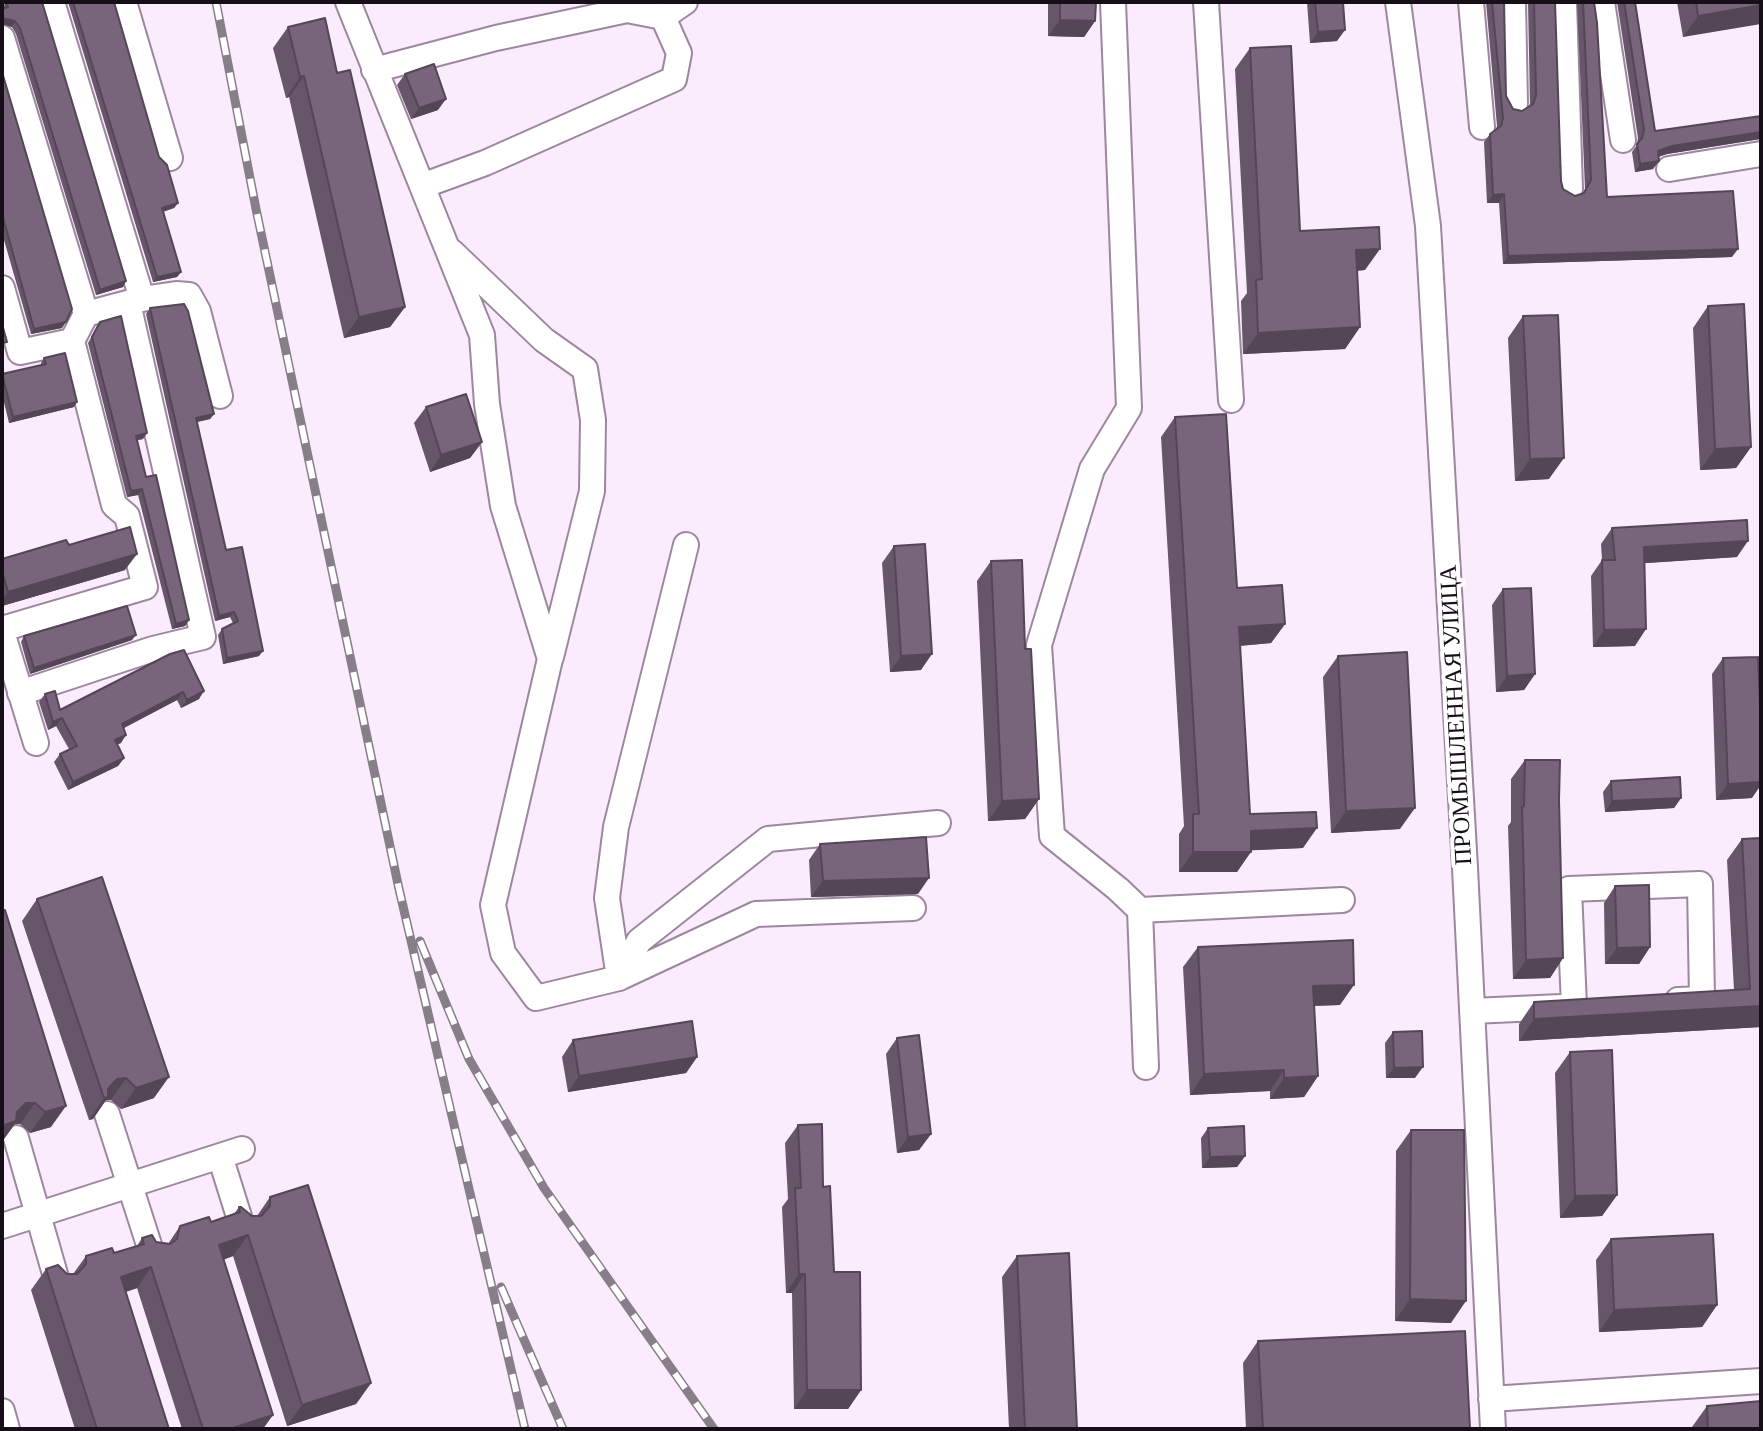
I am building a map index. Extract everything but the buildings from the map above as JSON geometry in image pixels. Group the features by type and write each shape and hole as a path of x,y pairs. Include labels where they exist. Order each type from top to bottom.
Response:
{"street":[{"path":"20,693 153,649 203,637 135,301 52,2"},
{"path":"124,2 170,158"},
{"path":"374,70 496,38 627,10 663,17 685,2"},
{"path":"1113,2 1129,408 1092,469 1039,645 1052,836 1140,910 1146,1067"},
{"path":"1206,2 1231,400"},
{"name":"ПРОМЫШЛЕННАЯ УЛИЦА","path":"1398,2 1428,226 1493,1429"},
{"path":"1471,2 1482,127"},
{"path":"1513,2 1515,104"},
{"path":"1564,2 1570,189"},
{"path":"1602,2 1623,140"},
{"path":"348,13 482,335 487,404 503,506 550,659"},
{"path":"422,186 485,163 674,79 679,53 663,17"},
{"path":"2,38 86,314 72,341 114,505 127,516 145,587 2,630 36,743"},
{"path":"1669,169 1761,154"},
{"path":"446,246 544,340 585,369 593,420 592,491 493,905 503,953 536,998 619,978 756,914 913,908"},
{"path":"2,288 20,352 72,341"},
{"path":"86,314 135,301 176,294 189,295 198,311 220,396"},
{"path":"619,978 607,898 616,827 686,545"},
{"path":"619,978 639,941 768,839 938,823"},
{"path":"1472,1011 1582,1005 1569,889 1700,884 1702,999 1654,1001"},
{"path":"1140,910 1342,900"},
{"path":"107,1114 151,1251"},
{"path":"16,1138 57,1281"},
{"path":"2,1226 231,1152 241,1223"},
{"path":"1491,1399 1761,1381"},
{"path":"2,1411 7,1429"}],"railway":[{"path":"216,2 256,209 399,889 525,1429"},
{"path":"420,941 469,1059 544,1188 714,1429"},
{"path":"501,1287 563,1429"}]}
